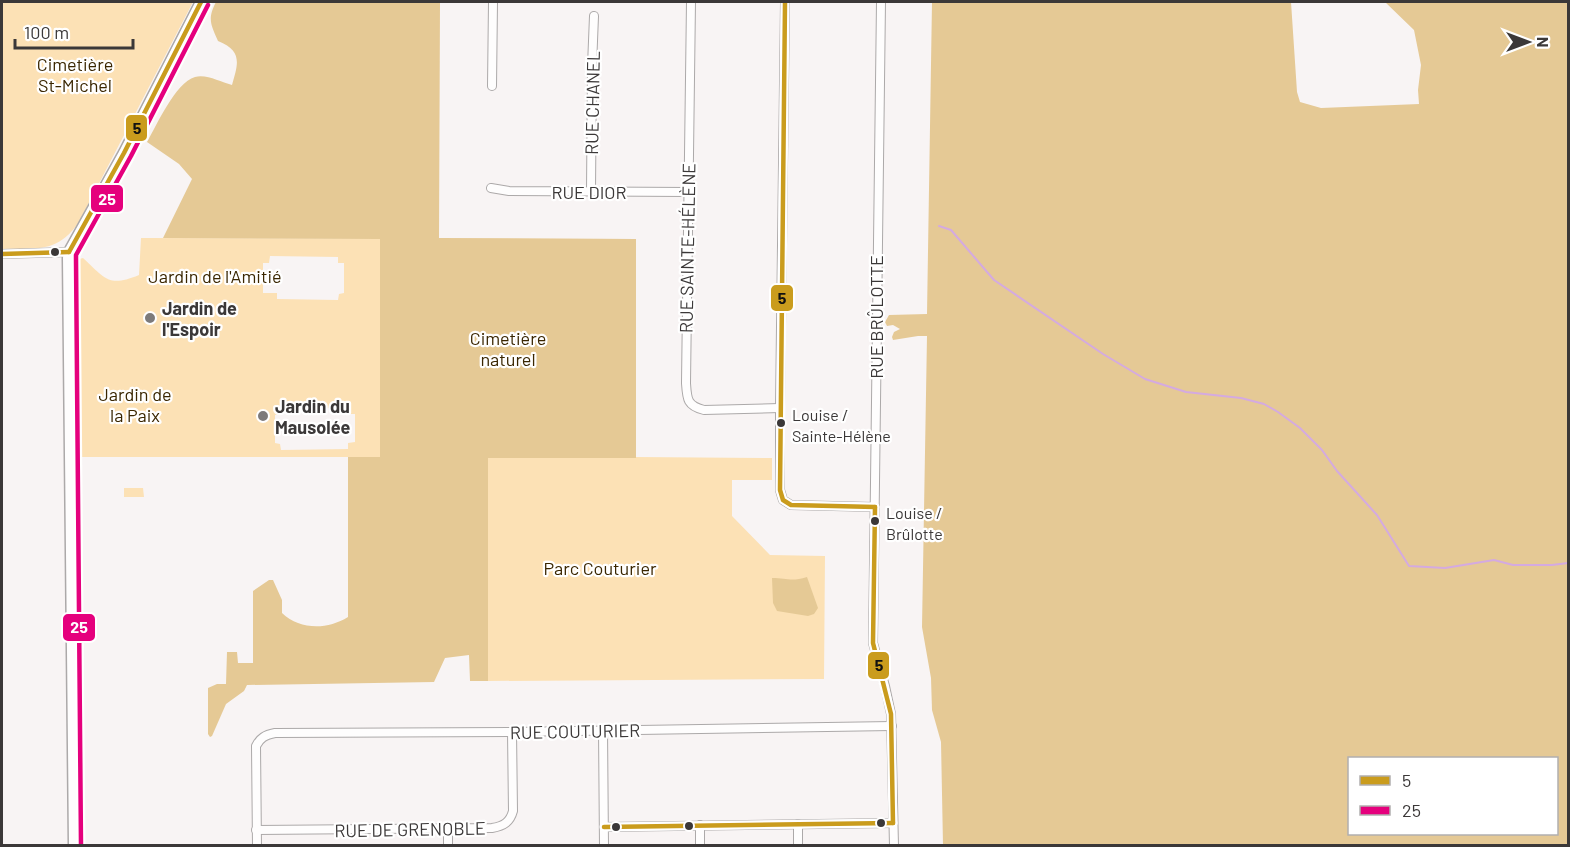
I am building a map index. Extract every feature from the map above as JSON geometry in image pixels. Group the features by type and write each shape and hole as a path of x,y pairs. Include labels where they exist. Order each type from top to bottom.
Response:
{"street":[{"path":"74,846 67,265 69,252 124,153 201,2"},
{"path":"492,86 493,2"},
{"name":"RUE SAINTE-HÉLÈNE","path":"690,2 687,399 696,408 704,410 780,408"},
{"path":"785,2 780,484 783,500 791,505 875,507"},
{"name":"RUE BRÛLOTTE","path":"881,2 873,643 885,686 892,726 894,846"},
{"name":"RUE CHANEL","path":"591,191 594,16"},
{"name":"RUE DIOR","path":"491,188 509,191 688,192"},
{"path":"2,254 69,252"},
{"name":"RUE COUTURIER","path":"256,830 256,746 259,740 274,733 892,726"},
{"path":"603,730 604,846"},
{"name":"RUE DE GRENOBLE","path":"256,830 448,829 502,826 511,818 513,811 512,732"},
{"path":"604,827 893,823"},
{"path":"798,824 798,846"},
{"path":"700,825 700,846"},
{"path":"448,829 448,846"},
{"path":"256,830 256,846"}],"green space":[{"name":"Cimetière St-Michel","path":"2,2 193,2 79,222 62,240 45,247 2,249"},
{"name":"Cimetière naturel","path":"216,2 440,2 439,238 636,239 636,458 488,458 488,681 470,681 469,655 445,658 434,682 247,685 244,691 226,704 210,737 208,734 208,688 217,684 226,684 227,652 237,652 238,663 253,663 253,591 269,580 273,580 282,600 282,613 297,623 323,626 348,617 348,457 380,457 380,239 163,238 192,179 179,164 147,142 167,105 180,87 188,81 195,77 204,77 232,85 237,59 232,49 218,41 213,31 211,18"},
{"path":"932,2 1291,2 1297,92 1300,102 1321,108 1419,104 1421,65 1414,30 1385,2 1568,2 1568,845 943,845 941,742 932,710 931,678 922,627 927,336 893,340 894,332 900,329 893,325 887,326 885,322 889,315 927,314"},
{"path":"141,238 636,239 636,457 772,458 772,480 732,480 732,516 770,555 825,556 824,679 488,681 488,457 76,457 76,260 83,258 102,276 113,281 139,275","holes":["270,256 338,257 338,263 344,263 344,293 339,294 338,300 277,299 277,293 263,293 263,263 269,263","341,408 341,414 355,414 355,442 348,443 348,449 281,450 280,444 275,443 275,415 281,414 281,409"]},
{"path":"124,488 143,488 144,497 124,497"},
{"path":"807,577 818,608 814,614 808,616 777,611 773,603 772,578 793,580"}],"waterway":[{"path":"939,226 951,230 994,280 1103,354 1145,379 1186,392 1241,398 1264,404 1278,412 1300,428 1322,450 1337,471 1377,515 1409,566 1445,568 1494,560 1513,565 1568,563"}],"transit line":[{"name":"5","path":"69,252 124,153 201,2"},
{"name":"5","path":"785,2 780,490 783,500 791,505 875,507"},
{"name":"25","path":"81,846 76,255 131,156 208,5"},
{"name":"5","path":"2,254 69,252"},
{"name":"5","path":"875,507 873,643 891,714 893,823"},
{"name":"5","path":"604,827 893,823"}],"place":[{"name":"Jardin de l'Espoir","path":"150,318"},
{"name":"Jardin du Mausolée","path":"263,416"},
{"name":"Louise / Sainte-Hélène","path":"781,423"},
{"name":"Louise / Brûlotte","path":"875,521"}],"park label":[{"name":"Jardin de l'Amitié","path":"215,276"},
{"name":"Jardin de la Paix","path":"135,404"},
{"name":"Parc Couturier","path":"600,568"}]}
